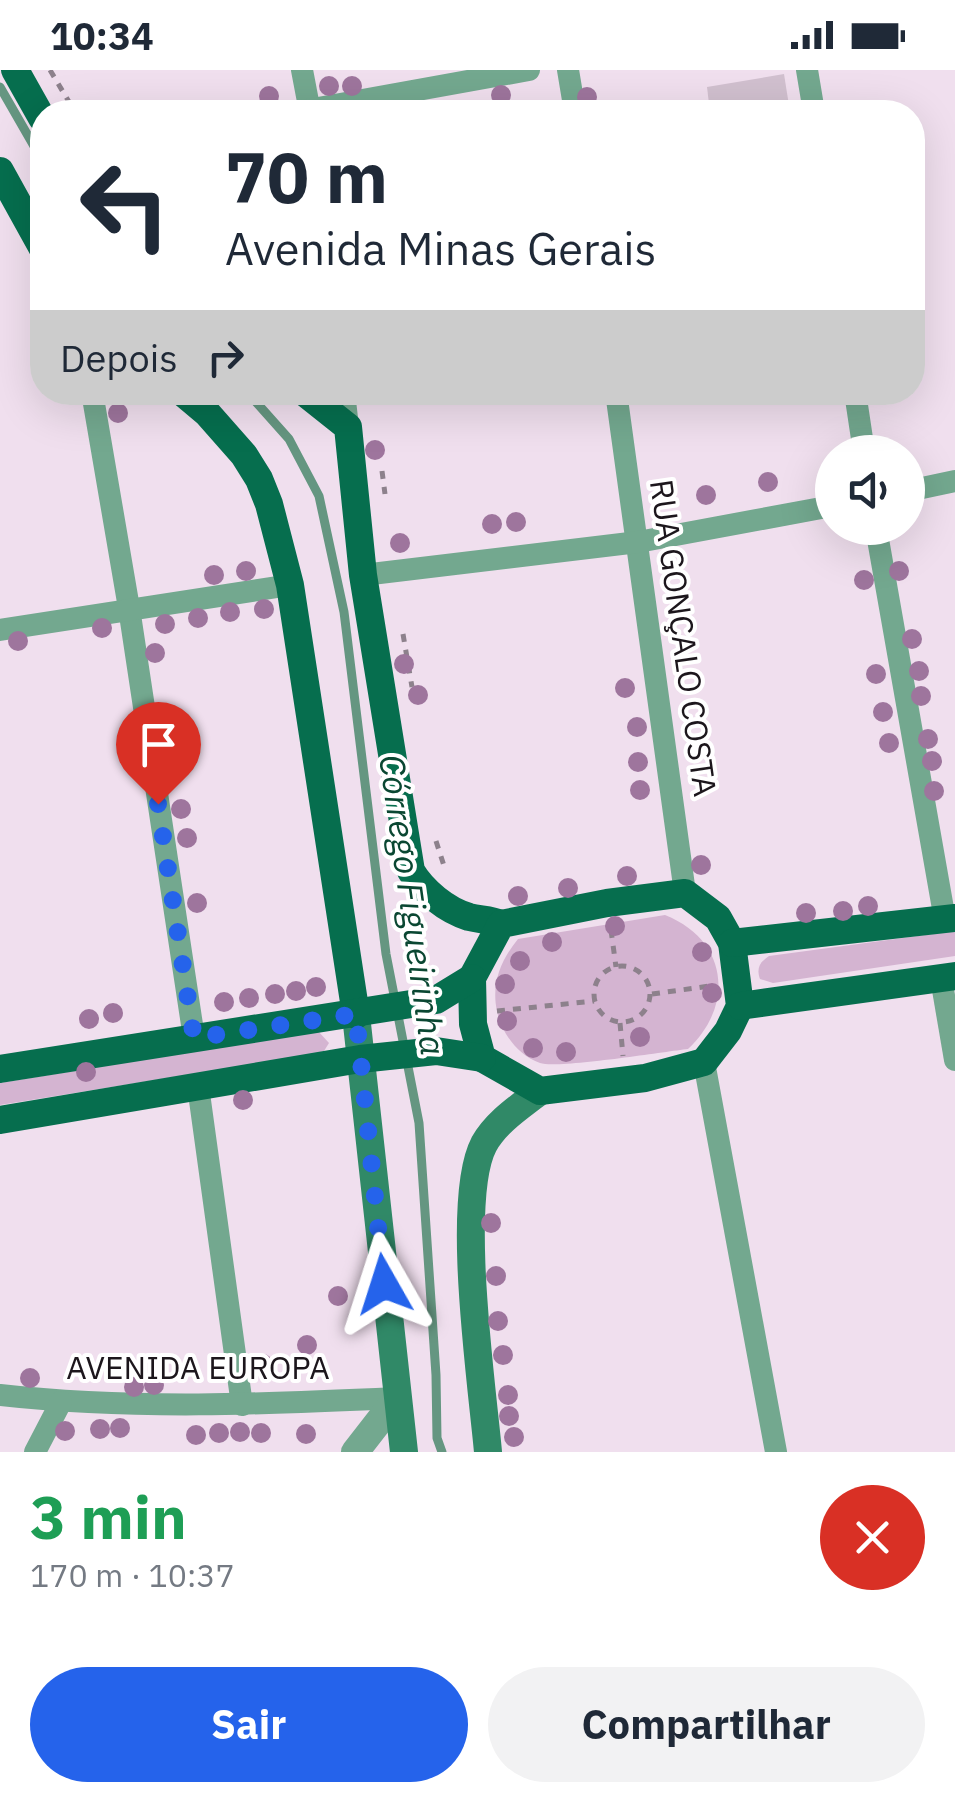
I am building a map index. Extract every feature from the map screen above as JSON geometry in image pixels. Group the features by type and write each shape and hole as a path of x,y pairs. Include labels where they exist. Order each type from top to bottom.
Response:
{"main road":[{"path":"15,70 32,100"},
{"path":"0,172 30,225"},
{"path":"197,405 244,455 259,479 290,585 356,1014 404,1452"},
{"path":"320,405 348,427 363,576 411,871 421,887 467,916 501,924 607,902 685,893 718,918 732,943 734,995 728,1030 704,1062 645,1078 540,1090 494,1130 474,1171 472,1244 488,1452"},
{"path":"732,943 950,919"},
{"path":"482,1058 473,1024 472,978 501,924"},
{"path":"734,995 948,977"},
{"path":"0,1069 436,1000 472,978"},
{"path":"0,1120 360,1058 436,1051 482,1058 540,1090"}],"street":[{"path":"302,70 304,100"},
{"path":"369,100 529,70"},
{"path":"568,70 572,100"},
{"path":"807,70 812,100"},
{"path":"94,405 194,1038"},
{"path":"345,405 348,427"},
{"name":"RUA GONÇALO COSTA","path":"618,405 685,893"},
{"path":"857,405 861,435"},
{"path":"925,487 955,481"},
{"path":"363,576 638,542 815,509"},
{"path":"879,545 950,919"},
{"path":"0,630 290,585"},
{"path":"948,977 955,1060"},
{"path":"704,1062 776,1452"},
{"path":"198,1086 242,1405"},
{"name":"AVENIDA EUROPA","path":"0,1394 61,1402 242,1405 397,1398"},
{"path":"355,1452 397,1398"},
{"path":"36,1452 61,1402"}],"path":[{"path":"50,70 68,100"},
{"path":"609,915 616,966"},
{"path":"616,966 639,972 650,994 645,1012 629,1022 620,1023 604,1016 594,1001 600,976 616,966"},
{"path":"650,994 734,995"},
{"path":"489,1012 594,1001"},
{"path":"620,1023 624,1064"}],"shaded area":[{"path":"665,915 702,940 718,975 713,1013 688,1049 550,1064 532,1060 512,1042 499,1019 495,991 502,964 518,939"},
{"path":"955,931 955,956 773,983 759,975 760,966 769,956"},
{"path":"318,1031 329,1043 324,1051 310,1055 0,1105 0,1083"}],"building":[{"path":"784,74 788,100 709,100 707,87"}],"waterway":[{"name":"Córrego Figueirinha","path":"0,87 30,139"},
{"name":"Córrego Figueirinha","path":"259,405 289,439 319,496 344,612 386,954 419,1123 437,1438 442,1452"}],"route":[{"path":"158,804 194,1038 356,1014 384,1284"}]}
